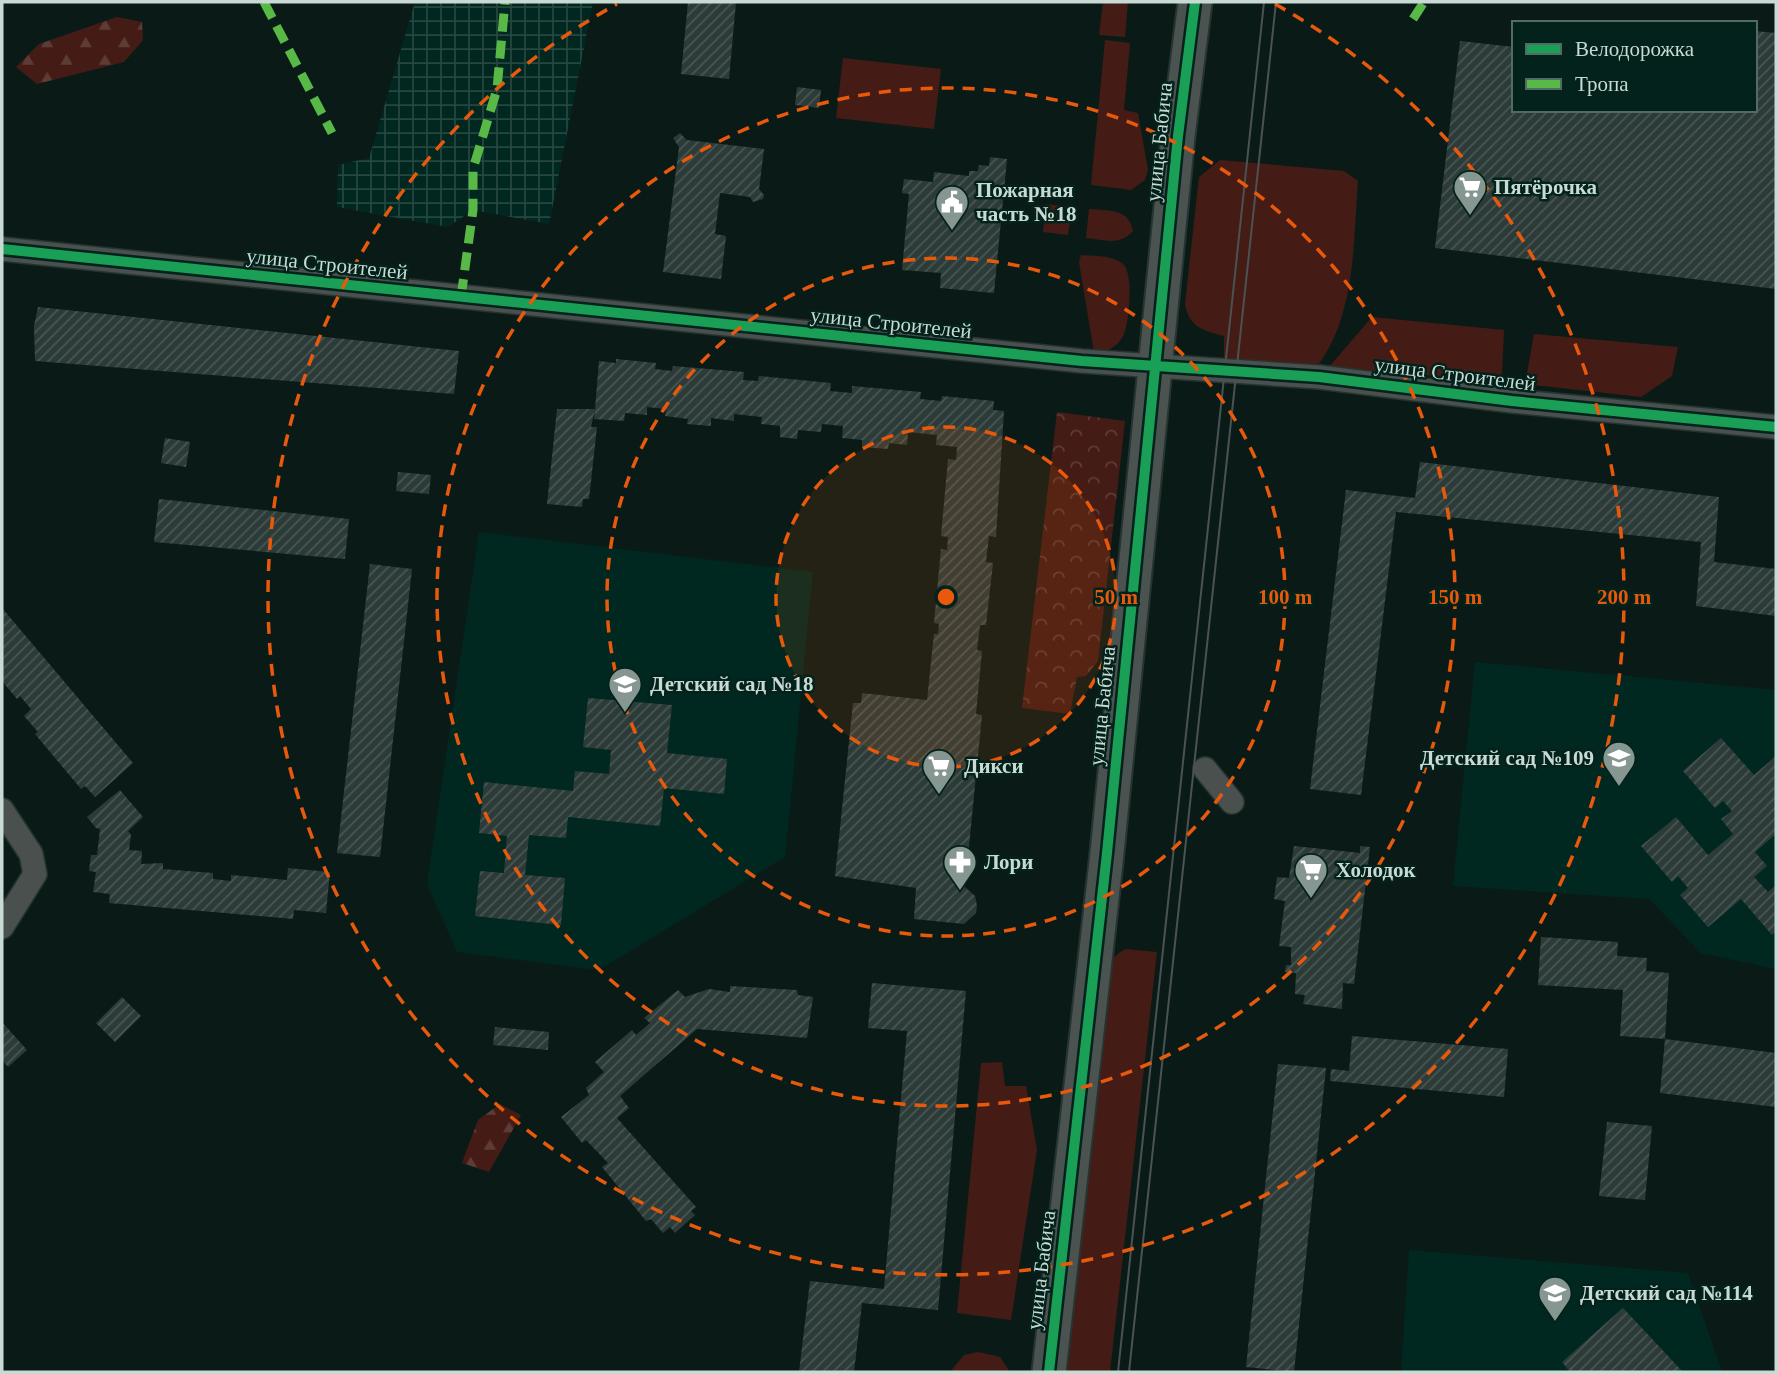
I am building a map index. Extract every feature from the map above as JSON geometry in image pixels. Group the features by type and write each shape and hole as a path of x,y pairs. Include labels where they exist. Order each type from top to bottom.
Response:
{"street":[{"name":"улица Бабича","path":"1049,1372 1107,853 1178,136 1195,2"},
{"name":"улица Строителей","path":"2,249 1156,367 1319,377 1512,401 1776,427"},
{"path":"1205,769 1233,802"},
{"path":"2,810 31,854 35,874 2,927"}],"shaded area":[{"path":"415,2 593,2 549,224 473,210 448,227 337,207 338,165 369,158"},
{"name":"Детский сад №18","path":"479,532 813,572 785,857 599,970 457,952 427,884"},
{"name":"Детский сад №109","path":"1475,662 1776,690 1776,969 1701,953 1649,899 1453,886"},
{"name":"Детский сад №114","path":"1409,1250 1688,1273 1722,1372 1401,1372"}],"green space":[{"path":"1103,2 1128,2 1125,37 1099,35"},
{"path":"117,17 142,22 143,40 124,62 37,84 16,67 39,44"},
{"path":"1105,40 1130,43 1124,110 1138,113 1148,170 1145,180 1131,190 1091,185"},
{"path":"843,58 941,69 934,129 836,118"},
{"path":"1220,160 1344,171 1358,181 1353,254 1346,303 1329,348 1316,368 1224,359 1224,336 1198,327 1187,312 1185,304 1199,177"},
{"path":"1046,204 1072,207 1068,235 1043,232"},
{"path":"1089,209 1123,214 1133,231 1117,240 1086,238"},
{"path":"1081,255 1103,256 1119,261 1126,269 1128,277 1129,309 1124,334 1116,345 1103,352 1094,353 1079,262"},
{"path":"1372,317 1504,330 1502,374 1497,381 1329,367"},
{"path":"1534,334 1678,347 1672,376 1641,397 1525,384"},
{"path":"1057,412 1125,421 1098,661 1086,676 1077,677 1070,714 1022,708"},
{"path":"1125,949 1157,952 1110,1372 1063,1372 1108,961"},
{"path":"1002,1062 1005,1086 1026,1086 1037,1150 1011,1320 957,1313 981,1063"},
{"path":"500,1104 521,1115 489,1172 462,1163 478,1120"},
{"path":"978,1352 1000,1357 1010,1372 950,1372 964,1355"}],"building":[{"path":"688,2 736,2 729,79 681,74"},
{"path":"1757,31 1776,33 1776,289 1435,248 1460,41 1512,47 1512,112 1757,112"},
{"path":"797,87 821,90 819,108 795,105"},
{"path":"680,133 687,140 764,149 759,189 764,195 763,199 753,202 750,197 720,193 715,234 726,236 721,279 663,272 679,147 673,138"},
{"name":"Пожарная часть №18","path":"990,157 1007,159 994,293 940,288 941,273 902,270 909,194 902,193 904,179 933,182 934,172 969,176 969,171 978,171 979,165 989,166"},
{"path":"38,307 459,351 454,394 35,361 34,326"},
{"path":"616,359 656,363 655,369 672,371 673,366 744,372 743,380 758,381 759,376 831,383 830,391 852,393 852,386 921,392 920,399 941,401 942,396 994,401 993,410 1004,411 996,537 989,536 986,562 993,563 986,625 980,625 977,650 982,651 976,714 982,715 965,887 975,896 977,906 976,913 964,924 914,919 916,888 835,876 853,703 861,703 862,693 927,700 934,634 938,634 939,624 934,623 941,549 947,550 948,537 941,536 948,459 956,460 957,447 936,445 937,435 908,432 907,445 889,443 888,449 862,447 862,440 842,438 843,426 822,424 821,432 798,430 797,439 780,437 780,426 761,424 762,417 734,414 734,421 711,418 711,426 687,424 688,419 665,416 666,409 647,407 647,415 625,413 624,421 594,419 599,361 616,363"},
{"path":"557,409 595,409 591,427 597,427 589,499 583,499 582,507 547,504"},
{"path":"165,438 190,442 186,467 161,463"},
{"path":"1420,462 1719,497 1714,562 1776,569 1776,616 1696,606 1701,542 1396,512 1361,795 1310,789 1346,490 1415,498"},
{"path":"398,472 431,475 429,494 396,491"},
{"path":"159,499 349,519 345,559 154,542"},
{"path":"370,564 412,569 380,857 337,853"},
{"path":"2,608 133,763 95,797 85,786 81,789 35,734 38,732 24,716 31,709 20,696 17,699 2,681"},
{"path":"588,698 672,705 667,753 727,759 724,794 664,788 660,826 568,817 566,838 529,835 525,875 565,878 561,925 475,916 480,871 504,873 507,836 479,833 484,782 573,791 575,771 609,774 611,750 583,747"},
{"path":"1721,738 1754,775 1776,756 1776,834 1755,852 1767,866 1754,877 1768,892 1776,885 1776,931 1772,935 1741,899 1708,927 1680,895 1688,888 1678,876 1672,882 1641,846 1676,817 1708,855 1733,834 1721,819 1732,811 1723,801 1715,808 1683,771"},
{"path":"120,790 143,817 128,831 131,835 129,850 142,851 141,864 163,863 163,869 213,873 213,879 231,881 231,875 287,880 288,868 330,872 326,913 294,910 293,919 109,903 110,894 93,892 96,872 89,871 91,855 97,855 100,829 87,817"},
{"path":"1294,846 1360,853 1360,846 1370,847 1354,984 1343,983 1342,1009 1303,1004 1305,995 1295,994 1296,973 1285,972 1286,965 1291,965 1291,947 1279,946 1285,901 1274,899 1277,877 1289,878"},
{"path":"1541,937 1618,942 1617,956 1647,958 1646,971 1669,973 1665,1039 1620,1036 1623,990 1538,985"},
{"path":"872,983 966,991 938,1310 862,1303 854,1372 799,1372 810,1281 884,1289 907,1031 868,1028"},
{"path":"730,986 797,990 798,995 813,997 807,1038 697,1029 620,1096 629,1108 617,1118 696,1207 691,1211 695,1215 675,1233 670,1227 663,1233 651,1219 646,1221 602,1167 608,1163 586,1140 582,1143 561,1117 589,1095 586,1088 604,1072 595,1062 632,1030 636,1035 650,1023 644,1018 678,990 685,997 709,989 730,992"},
{"path":"122,997 141,1016 115,1042 96,1023"},
{"path":"2,1022 27,1050 8,1067 2,1060"},
{"path":"495,1027 549,1032 548,1050 493,1045"},
{"path":"1352,1036 1508,1049 1504,1097 1330,1081 1331,1069 1349,1071"},
{"path":"1665,1039 1776,1053 1776,1107 1660,1093"},
{"path":"1278,1064 1326,1068 1294,1372 1246,1367"},
{"path":"1607,1122 1652,1126 1645,1200 1599,1196"},
{"path":"1623,1308 1683,1372 1570,1372 1562,1362"}],"tram line":[{"path":"1118,1372 1264,2"},
{"path":"1129,1372 1276,2"}],"marked path":[{"path":"264,2 332,133"},
{"path":"461,297 473,210 473,169 497,89 505,2"},
{"path":"1413,19 1424,2"}],"cycle path":[{"path":"1049,1372 1107,853 1178,136 1195,2"},
{"path":"2,249 1082,361 1319,377 1512,401 1776,427"}],"place":[{"name":"Пятёрочка","path":"1470,217"},
{"name":"Пожарная часть №18","path":"952,232"},
{"name":"Детский сад №18","path":"625,714"},
{"name":"Детский сад №109","path":"1619,788"},
{"name":"Дикси","path":"939,796"},
{"name":"Лори","path":"960,892"},
{"name":"Холодок","path":"1311,900"},
{"name":"Детский сад №114","path":"1555,1323"}]}
